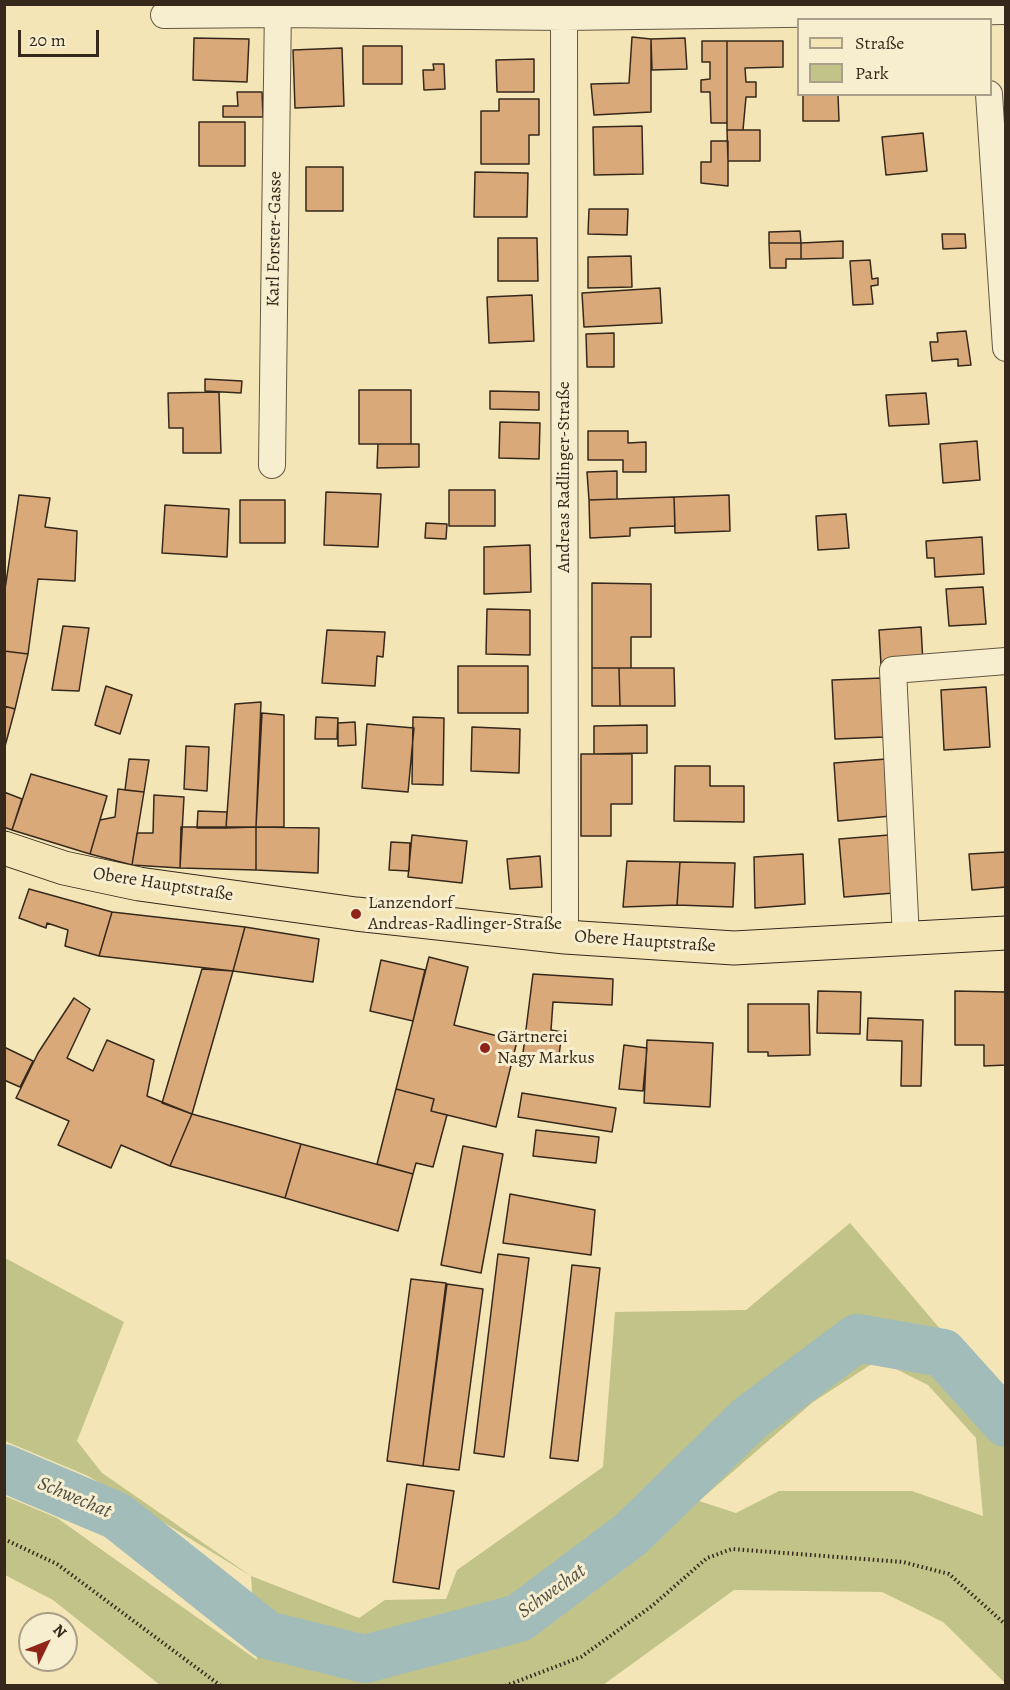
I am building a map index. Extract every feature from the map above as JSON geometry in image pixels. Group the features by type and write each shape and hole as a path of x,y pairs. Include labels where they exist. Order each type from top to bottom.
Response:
{"main road":[{"name":"Obere Hauptstraße","path":"4,848 64,868 139,884 356,914 565,937 734,948 1005,933"}],"street":[{"path":"164,15 278,9 564,17 991,14"},
{"name":"Karl Forster-Gasse","path":"272,465 278,9"},
{"name":"Andreas Radlinger-Straße","path":"564,17 565,937"},
{"path":"989,96 1005,348"},
{"path":"906,938 892,670 1005,661"}],"path":[{"path":"4,1539 57,1564 221,1686"},
{"path":"505,1686 581,1657 652,1605 707,1558 732,1549 903,1562 949,1574 1005,1625"}],"green space":[{"path":"850,1223 1005,1405 1005,1683 943,1622 882,1592 734,1590 603,1685 160,1685 78,1620 78,1612 68,1612 53,1600 5,1575 5,1496 57,1518 257,1660 251,1576 359,1618 385,1600 446,1599 457,1570 603,1467 615,1312 746,1310","holes":["878,1360 928,1385 976,1438 983,1516 912,1491 779,1491 736,1513 699,1501 813,1402"]},
{"path":"5,1258 124,1322 77,1441 102,1473 251,1576 88,1476 5,1441"}],"building":[{"path":"632,37 651,39 651,112 594,115 591,84 629,83"},
{"path":"194,38 249,39 247,82 193,80"},
{"path":"685,38 687,69 652,70 651,39"},
{"path":"702,41 727,41 727,123 711,123 710,92 701,92 701,80 710,79 710,62 702,62"},
{"path":"727,41 783,41 783,67 745,68 746,82 756,82 756,97 746,97 743,130 727,130"},
{"path":"363,46 402,46 402,84 363,84"},
{"path":"342,48 344,106 295,108 293,50"},
{"path":"534,59 534,92 497,92 496,60"},
{"path":"433,64 444,64 445,89 424,90 423,70 434,70"},
{"path":"237,92 262,92 263,117 223,117 223,106 238,106"},
{"path":"803,96 838,96 839,121 803,121"},
{"path":"499,99 539,99 539,135 529,135 529,164 481,164 481,111 499,111"},
{"path":"199,122 245,122 245,166 199,166"},
{"path":"642,126 643,174 594,175 593,127"},
{"path":"727,130 760,130 760,161 728,161"},
{"path":"923,133 927,171 886,175 882,137"},
{"path":"711,141 728,141 728,186 701,183 701,162 711,162"},
{"path":"306,167 343,167 343,211 306,211"},
{"path":"475,172 528,173 527,217 474,217"},
{"path":"589,209 628,209 627,235 588,234"},
{"path":"800,231 801,243 769,243 769,232"},
{"path":"942,234 965,234 966,248 943,249"},
{"path":"498,238 537,238 538,281 498,281"},
{"path":"843,241 843,258 801,259 801,243"},
{"path":"769,243 801,243 801,259 786,259 786,268 770,268"},
{"path":"631,256 632,287 588,288 588,257"},
{"path":"870,260 872,279 878,278 878,285 871,286 873,304 853,305 850,261"},
{"path":"660,288 662,323 584,327 582,293"},
{"path":"532,295 534,341 489,343 487,297"},
{"path":"966,331 971,365 958,366 958,359 932,361 930,342 938,342 937,333"},
{"path":"614,333 614,367 587,367 586,334"},
{"path":"205,379 242,381 241,393 205,391"},
{"path":"359,390 411,390 411,444 359,444"},
{"path":"490,391 539,392 539,410 490,409"},
{"path":"219,392 221,453 183,453 183,428 169,428 168,393"},
{"path":"926,393 929,424 889,426 886,395"},
{"path":"500,422 540,423 539,459 499,458"},
{"path":"588,431 628,431 628,443 646,442 646,472 623,472 623,460 588,460"},
{"path":"977,441 980,480 943,483 940,444"},
{"path":"378,444 419,444 419,467 377,468"},
{"path":"617,471 617,499 589,500 587,472"},
{"path":"449,490 495,490 495,526 449,526"},
{"path":"326,492 381,494 378,547 324,545"},
{"path":"19,495 50,498 45,527 77,531 75,581 38,579 28,654 4,651 4,596"},
{"path":"729,495 730,531 675,533 674,497"},
{"path":"674,497 675,526 630,528 630,536 590,538 589,500"},
{"path":"240,500 285,500 285,543 240,543"},
{"path":"165,505 229,509 227,557 162,553"},
{"path":"846,514 849,548 818,550 816,516"},
{"path":"426,523 447,524 446,539 425,538"},
{"path":"982,537 984,574 935,577 934,558 927,558 926,541"},
{"path":"530,545 531,592 484,594 484,547"},
{"path":"592,583 651,584 651,637 631,637 631,668 592,668"},
{"path":"983,587 986,624 949,626 946,589"},
{"path":"487,609 530,610 530,655 486,654"},
{"path":"63,626 89,628 79,691 52,690"},
{"path":"921,627 923,663 881,665 879,630"},
{"path":"327,630 385,632 383,657 377,656 375,686 322,683"},
{"path":"4,651 28,654 15,709 4,706"},
{"path":"458,666 528,666 528,713 458,713"},
{"path":"592,668 619,668 620,706 592,706"},
{"path":"619,668 674,668 675,706 620,706"},
{"path":"882,678 885,737 835,739 832,680"},
{"path":"106,686 132,695 120,734 95,725"},
{"path":"986,687 990,747 944,750 941,690"},
{"path":"261,702 256,827 226,828 235,704"},
{"path":"4,706 15,709 4,750"},
{"path":"262,713 284,715 284,827 256,827"},
{"path":"316,717 338,718 337,739 315,739"},
{"path":"413,717 444,718 443,785 412,784"},
{"path":"355,722 356,745 338,746 338,723"},
{"path":"367,724 414,728 408,792 362,788"},
{"path":"647,725 647,753 594,754 594,726"},
{"path":"472,727 520,729 519,773 471,771"},
{"path":"186,746 209,747 207,791 184,789"},
{"path":"581,754 632,754 632,804 611,804 611,836 581,836"},
{"path":"129,759 149,760 144,792 125,790"},
{"path":"886,759 891,816 838,821 834,763"},
{"path":"675,766 710,766 710,786 744,786 744,822 674,821"},
{"path":"31,774 107,796 90,854 12,830"},
{"path":"118,789 144,792 132,865 90,854 100,820 115,817"},
{"path":"4,792 22,799 12,830 4,827"},
{"path":"154,795 184,797 180,868 132,865 137,833 153,833"},
{"path":"198,811 227,812 226,828 197,828"},
{"path":"181,827 256,827 256,870 180,868"},
{"path":"256,827 319,828 318,873 256,870"},
{"path":"412,835 467,841 462,883 408,877"},
{"path":"889,835 894,893 844,897 839,839"},
{"path":"391,842 410,843 409,871 389,870"},
{"path":"1006,852 1006,887 972,890 969,854"},
{"path":"803,854 805,904 755,908 754,857"},
{"path":"540,856 542,887 510,889 507,859"},
{"path":"627,861 680,862 677,905 623,907"},
{"path":"680,862 735,863 733,907 677,905"},
{"path":"29,889 112,912 99,956 65,946 68,930 47,923 46,928 19,918"},
{"path":"112,912 245,927 233,971 99,956"},
{"path":"245,927 319,939 313,982 233,971"},
{"path":"429,957 468,967 454,1025 517,1041 496,1127 431,1111 434,1099 396,1089"},
{"path":"381,960 425,970 413,1021 370,1011"},
{"path":"202,969 233,971 192,1114 162,1103"},
{"path":"533,974 613,979 612,1005 553,1002 551,1030 562,1032 559,1055 523,1053"},
{"path":"818,991 861,992 860,1034 817,1033"},
{"path":"955,991 1006,992 1006,1065 984,1066 984,1045 955,1045"},
{"path":"74,998 90,1009 67,1058 93,1071 107,1040 154,1060 147,1096 192,1114 170,1166 121,1145 111,1168 58,1145 69,1121 16,1098 38,1053"},
{"path":"748,1004 809,1004 810,1055 768,1056 768,1052 748,1052"},
{"path":"868,1018 923,1020 921,1086 901,1086 902,1041 867,1040"},
{"path":"647,1040 713,1043 710,1107 644,1103"},
{"path":"624,1045 647,1048 643,1091 619,1089"},
{"path":"4,1047 33,1061 20,1087 4,1080"},
{"path":"396,1089 434,1099 431,1111 447,1115 433,1167 416,1163 413,1174 377,1164"},
{"path":"522,1093 616,1108 612,1132 518,1117"},
{"path":"192,1114 301,1144 285,1198 170,1166"},
{"path":"536,1130 599,1137 596,1163 533,1156"},
{"path":"301,1144 413,1174 398,1231 285,1198"},
{"path":"463,1146 503,1154 481,1273 441,1265"},
{"path":"510,1194 595,1210 591,1255 503,1243"},
{"path":"498,1254 529,1258 504,1457 474,1453"},
{"path":"572,1265 600,1268 578,1461 550,1458"},
{"path":"411,1279 446,1283 423,1466 387,1461"},
{"path":"447,1284 483,1289 459,1470 423,1466"},
{"path":"407,1484 454,1491 439,1589 393,1582"}],"waterway":[{"name":"Schwechat","path":"4,1468 117,1516 267,1635 365,1659 519,1618 631,1534 750,1418 857,1338 943,1353 1006,1423"}],"place":[{"name":"Lanzendorf Andreas-Radlinger-Straße","path":"356,914"},
{"name":"Gärtnerei Nagy Markus","path":"485,1048"}]}
